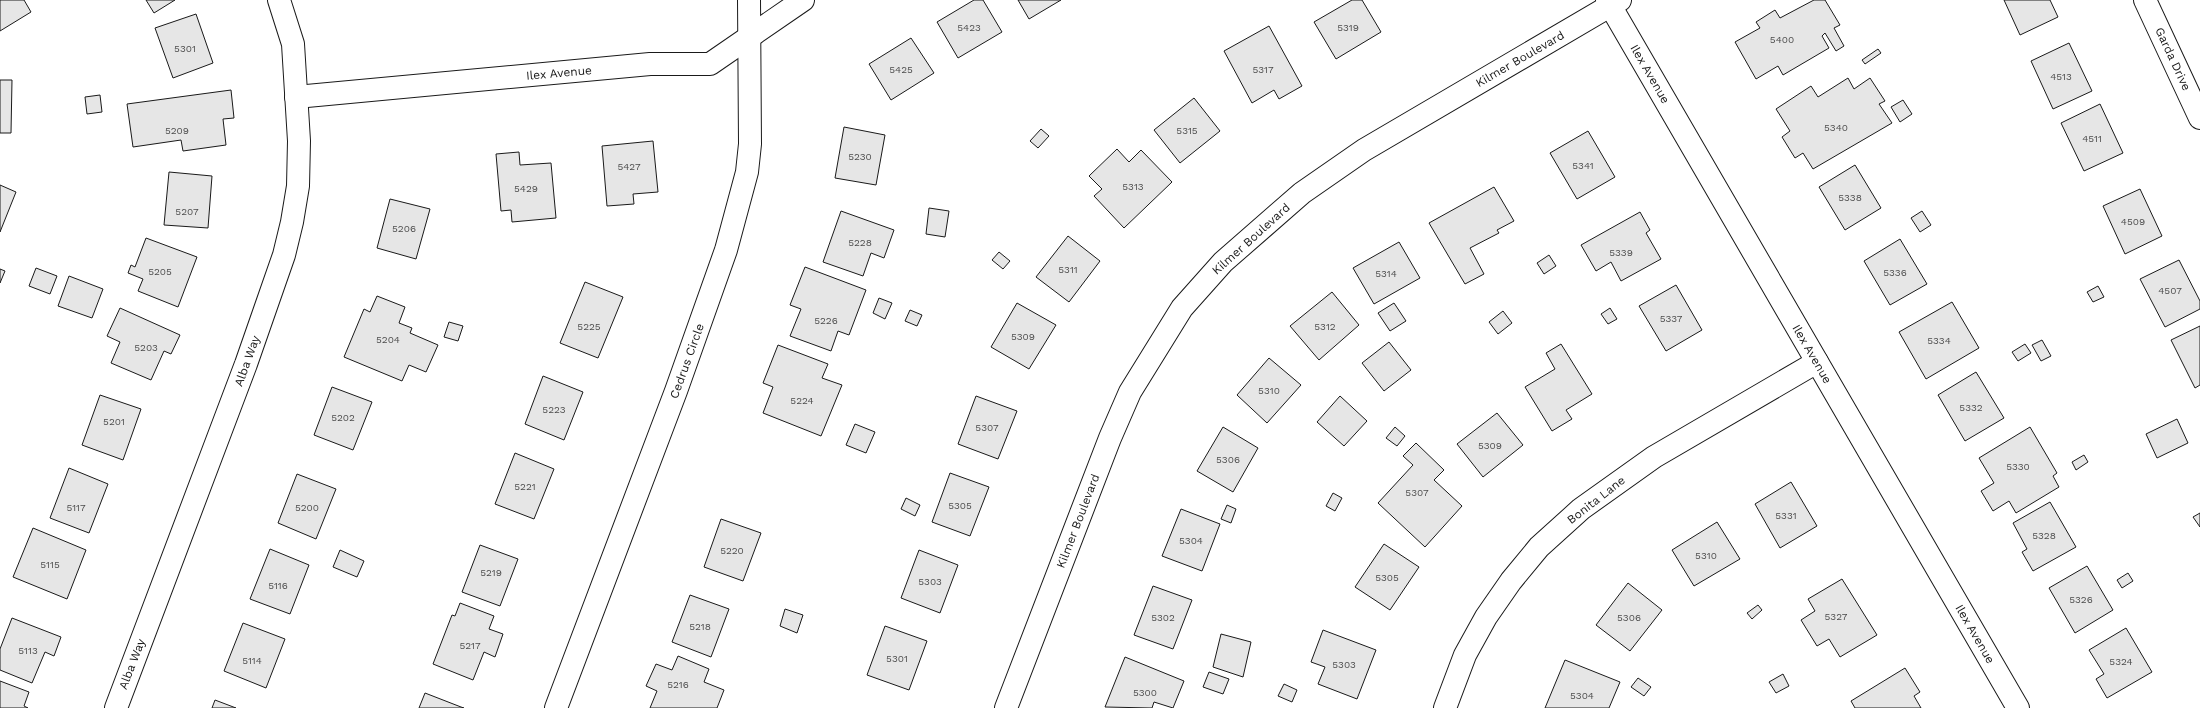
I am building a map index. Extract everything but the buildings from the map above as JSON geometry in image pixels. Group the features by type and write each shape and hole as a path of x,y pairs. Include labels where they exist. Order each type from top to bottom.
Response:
{"street":[{"name":"Alba Way","path":"116,708 246,364 284,255 298,186 299,141 292,44 279,0"},
{"name":"Cedrus Circle","path":"556,708 676,391 726,250 747,172 750,144 749,0"},
{"name":"Ilex Avenue","path":"296,97 650,64 710,64 803,0"},
{"name":"Garda Drive","path":"2145,0 2200,118"},
{"name":"Ilex Avenue","path":"1612,2 1817,362 2018,708"},
{"name":"Kilmer Boulevard","path":"1006,708 1104,453 1130,392 1182,308 1223,262 1302,193 1364,150 1612,2"},
{"name":"Bonita Lane","path":"1445,708 1465,655 1486,617 1511,581 1539,547 1581,509 1654,457 1817,362"}]}
